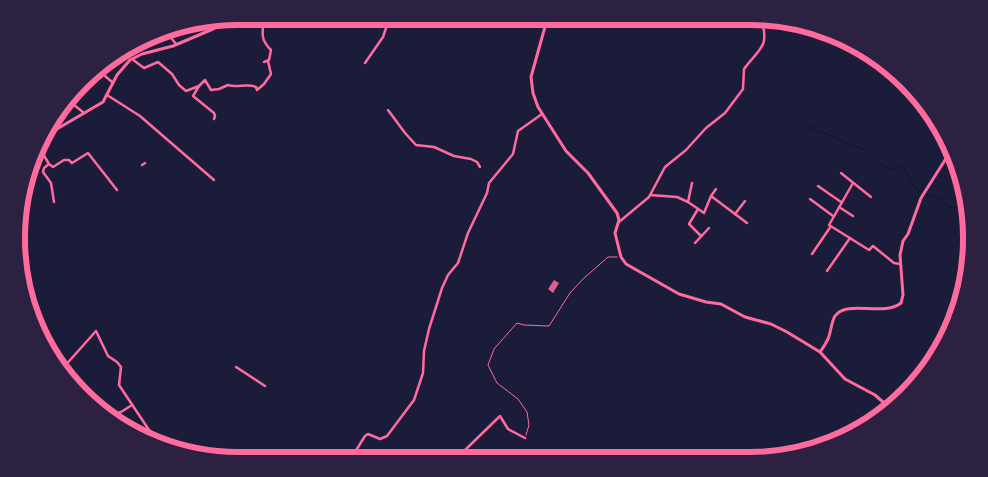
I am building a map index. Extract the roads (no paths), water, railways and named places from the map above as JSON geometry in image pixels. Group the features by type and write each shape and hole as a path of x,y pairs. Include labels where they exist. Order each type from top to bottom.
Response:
{"main road":[{"path":"546,25 532,77 533,93 542,114 566,151 588,173 617,212 619,220 615,233 621,257 630,268 679,294 720,304 750,319 770,324 787,332 820,352 845,379 884,404"},
{"path":"55,130 99,106 121,69 132,59 176,44 218,26"},
{"path":"820,352 828,338 834,318 838,313 854,308 890,308 901,303 903,295 900,255 904,241 920,198 947,157"}],"street":[{"path":"214,119 214,113 193,96 205,80 211,90 228,86 233,88 252,85 257,90 271,74 266,61 271,50 263,40 263,25"},
{"path":"365,63 383,37 387,25"},
{"path":"618,223 650,195 665,167 686,150 706,128 725,113 743,89 744,69 757,55 765,40 763,25"},
{"path":"169,36 176,44"},
{"path":"132,59 144,68 158,62 172,74 179,85 186,91 199,86"},
{"path":"103,74 112,82"},
{"path":"107,95 140,116 214,180"},
{"path":"73,104 84,113"},
{"path":"388,110 405,134 416,145 432,146 454,156 471,159 477,162 480,167"},
{"path":"355,452 368,434 380,438 387,436 414,400 423,373 424,351 429,329 442,288 448,275 458,263 468,233 487,193 488,183 511,158 518,131 542,114"},
{"path":"43,153 53,167 64,160 69,160 72,163 88,153 117,190"},
{"path":"49,164 43,172 51,183 54,202"},
{"path":"841,173 871,197"},
{"path":"688,202 692,183"},
{"path":"812,254 831,226 829,225 853,183"},
{"path":"818,186 842,203"},
{"path":"650,195 677,197 704,213 710,196 716,189"},
{"path":"710,196 747,224"},
{"path":"810,199 834,216"},
{"path":"734,214 745,201"},
{"path":"839,208 853,216"},
{"path":"698,209 689,224 701,236"},
{"path":"831,226 870,250 873,246 894,263 900,264"},
{"path":"695,243 709,228"},
{"path":"827,271 850,238"},
{"path":"66,364 96,331 108,356 120,365 121,371 118,385 149,430 156,436"},
{"path":"236,367 266,386"},
{"path":"117,413 132,405"},
{"path":"464,452 500,416 508,429 525,438"}],"waterway":[{"path":"808,126 866,151 878,163 890,170 902,165 916,189 938,197 949,207 961,208"}]}
